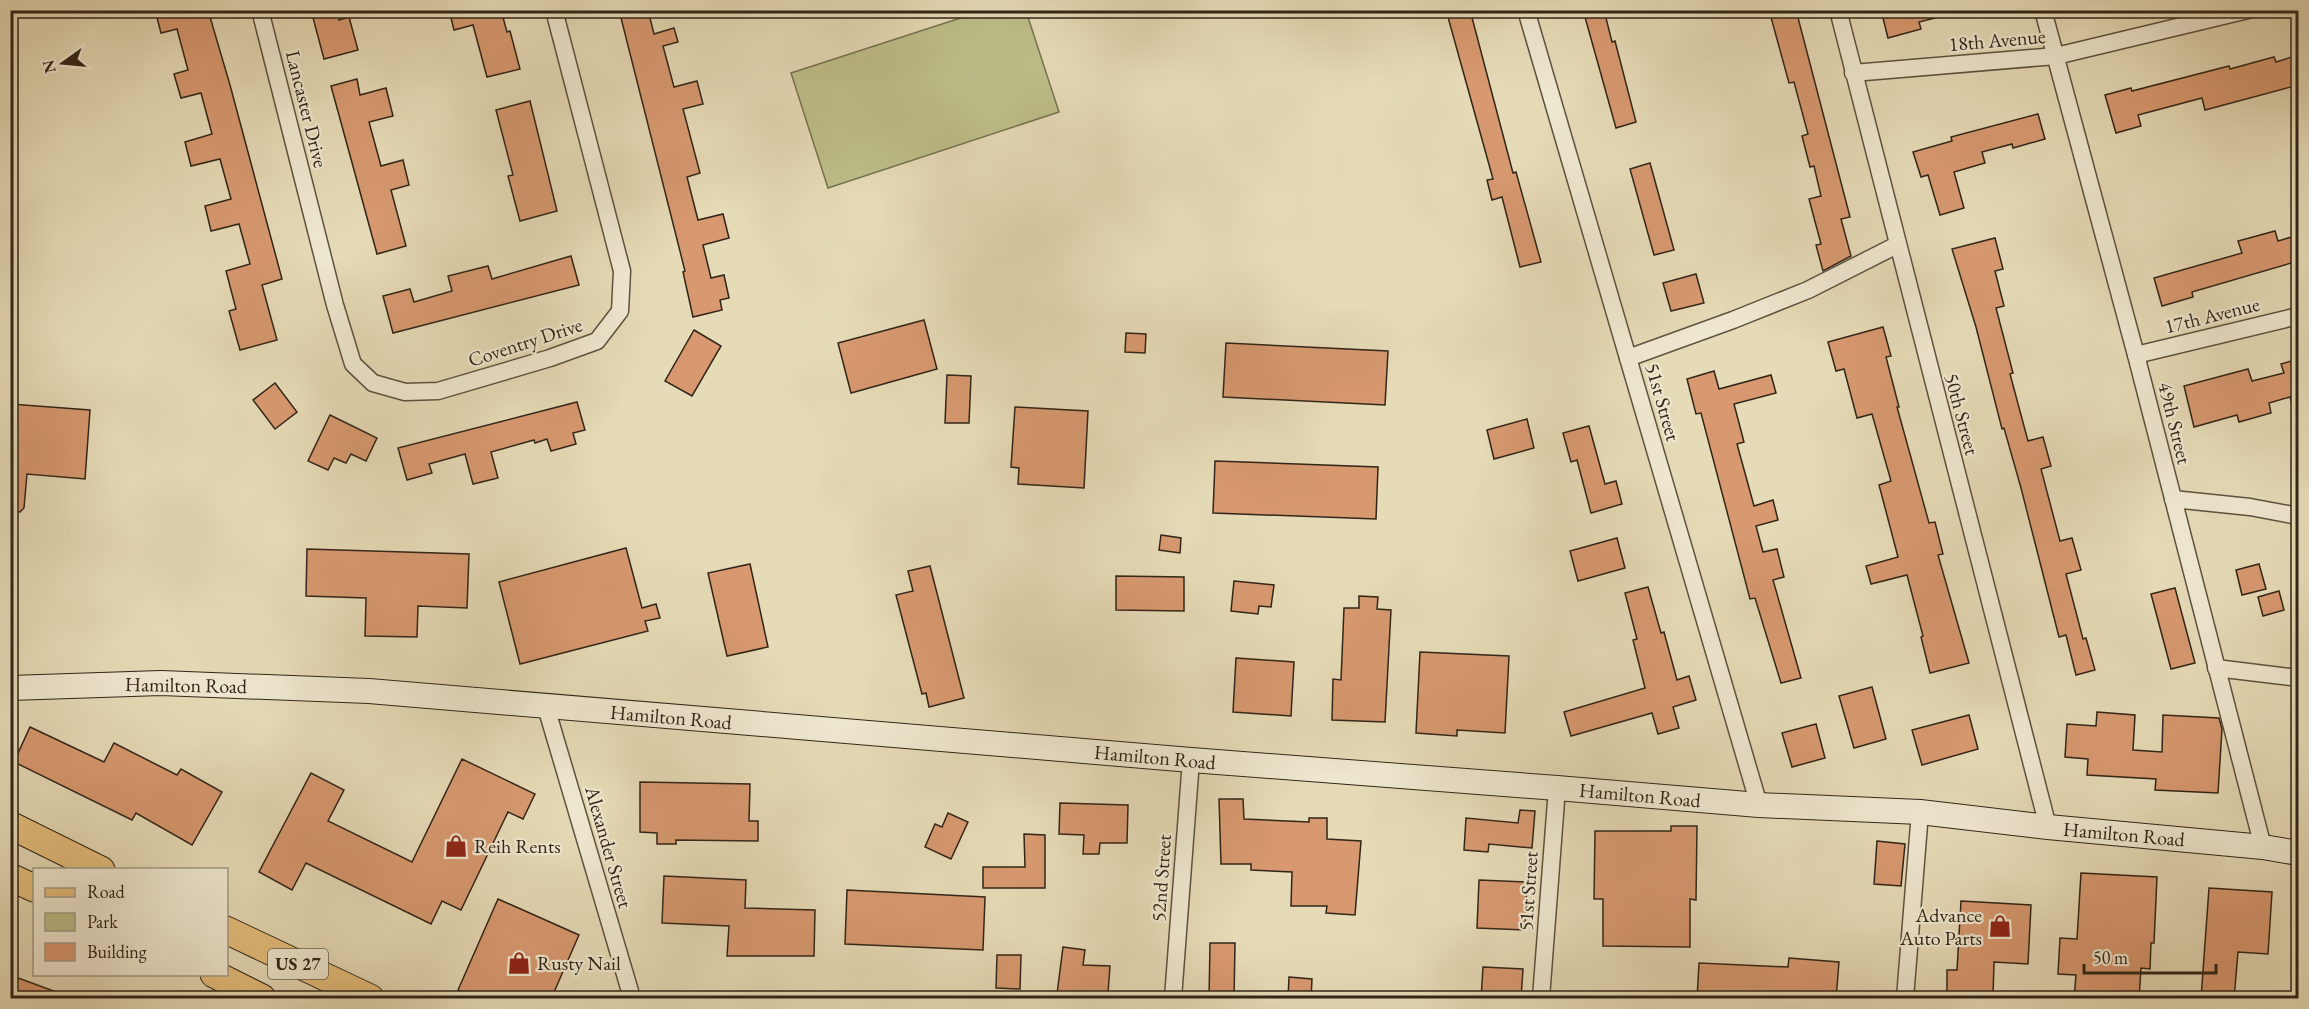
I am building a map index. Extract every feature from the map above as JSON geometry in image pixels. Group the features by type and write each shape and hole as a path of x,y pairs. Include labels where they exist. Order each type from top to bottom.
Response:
{"main road":[{"path":"10,825 97,868"},
{"path":"10,877 33,888"},
{"name":"US 27","path":"228,931 370,999"},
{"name":"US 27","path":"216,976 262,999"}],"street":[{"name":"Lancaster Drive","path":"260,10 313,218"},
{"name":"Coventry Drive","path":"313,218 353,364 373,383 405,392 438,391 540,362 597,341 620,311 622,271 554,10"},
{"name":"51st Street","path":"1526,10 1760,805"},
{"name":"50th Street","path":"1838,10 2048,827"},
{"name":"49th Street","path":"2043,10 2136,355 2263,847"},
{"name":"18th Avenue","path":"1853,73 2056,56 2248,10"},
{"path":"1628,358 1808,290 1897,246"},
{"name":"17th Avenue","path":"2136,355 2298,316"},
{"path":"2173,499 2250,507 2298,516"},
{"path":"2216,668 2298,678"},
{"name":"Hamilton Road","path":"10,688 160,682 369,691 1760,805 1920,812 2048,827 2263,847 2298,853"},
{"name":"Alexander Street","path":"546,707 632,999"},
{"name":"52nd Street","path":"1173,999 1191,760"},
{"name":"51st Street","path":"1541,999 1557,788"},
{"path":"1905,999 1920,812"}],"green space":[{"path":"982,11 1026,11 1059,112 828,188 791,73"}],"building":[{"path":"155,10 208,10 282,279 262,285 277,340 240,350 229,311 236,309 226,271 250,264 239,224 211,231 205,206 231,199 220,159 191,166 185,142 212,134 201,93 181,98 174,74 188,70 177,29 161,33"},
{"path":"324,10 337,10 339,20 349,17 358,50 324,59 312,14"},
{"path":"449,10 501,10 507,32 510,31 520,69 487,77 473,25 454,30"},
{"path":"619,10 648,10 654,34 674,28 678,42 663,46 674,87 697,81 703,104 683,109 700,173 687,177 698,220 723,214 729,238 703,245 711,278 724,275 729,298 720,300 722,310 693,317 683,272 685,271"},
{"path":"1446,10 1470,10 1513,173 1516,172 1541,262 1520,267 1502,197 1492,200 1487,180 1493,179"},
{"path":"1583,10 1604,10 1612,42 1615,41 1636,122 1616,128"},
{"path":"1769,10 1796,10 1850,217 1841,219 1851,256 1823,271 1816,245 1821,244 1809,199 1821,196 1814,166 1810,167 1802,136 1808,134 1794,82 1789,83"},
{"path":"1881,10 1946,10 1947,15 1919,22 1921,29 1888,38"},
{"path":"2298,55 2298,85 2205,110 2202,98 2138,115 2141,126 2116,133 2105,95 2131,88 2132,91 2229,66 2230,69 2274,57 2276,62"},
{"path":"357,79 360,95 386,88 393,116 369,122 381,166 403,160 409,185 391,190 406,246 377,254 331,86"},
{"path":"530,101 557,211 520,221 508,176 513,175 496,110"},
{"path":"2038,114 2045,139 2013,148 2012,144 1982,152 1985,163 1954,172 1964,208 1940,215 1928,175 1921,177 1913,152 1952,141 1951,137"},
{"path":"1650,163 1674,250 1654,255 1630,169"},
{"path":"2275,231 2278,241 2298,235 2298,261 2192,292 2193,297 2162,306 2154,278 2242,253 2238,241"},
{"path":"1995,238 2003,269 1995,271 2004,306 1996,308 2013,373 2010,374 2028,441 2043,437 2051,466 2041,469 2060,541 2072,538 2081,570 2066,574 2083,639 2086,638 2095,670 2076,675 2066,635 2059,637 2021,488 2004,428 2002,429 1976,327 1952,249"},
{"path":"571,256 579,285 393,333 383,296 410,289 414,302 452,291 448,276 488,266 492,279"},
{"path":"1696,274 1704,303 1671,311 1663,283"},
{"path":"924,320 937,369 851,393 838,343"},
{"path":"1883,327 1891,356 1886,357 1899,407 1897,407 1929,523 1935,522 1943,554 1938,555 1969,663 1930,673 1907,575 1871,584 1866,566 1898,557 1879,485 1891,481 1872,414 1857,418 1844,369 1836,371 1828,342"},
{"path":"694,330 721,346 692,396 665,381"},
{"path":"1126,333 1146,334 1145,353 1125,352"},
{"path":"1226,343 1388,351 1385,405 1223,397"},
{"path":"2298,359 2298,410 2294,411 2290,397 2269,403 2271,413 2239,422 2237,415 2194,427 2184,386 2248,369 2252,381 2284,373 2281,364"},
{"path":"1714,371 1719,389 1771,375 1776,393 1734,404 1744,442 1737,444 1754,506 1773,500 1778,520 1756,526 1763,552 1777,549 1784,577 1773,580 1801,678 1781,683 1755,598 1750,599 1701,413 1696,414 1687,379"},
{"path":"947,375 971,376 969,423 945,423"},
{"path":"275,383 297,412 275,429 253,400"},
{"path":"577,402 585,430 573,433 576,444 551,451 547,439 535,443 534,440 491,452 498,478 473,484 465,454 429,464 432,473 407,480 398,448"},
{"path":"10,404 90,410 85,479 27,474 24,508 20,512 10,511"},
{"path":"1015,407 1088,411 1084,488 1018,484 1019,468 1011,467"},
{"path":"330,415 377,438 366,461 351,454 346,463 334,458 328,470 308,461"},
{"path":"1527,419 1534,448 1494,459 1487,430"},
{"path":"1589,426 1605,484 1616,481 1622,504 1591,513 1577,460 1571,462 1563,433"},
{"path":"1215,461 1378,467 1376,519 1213,513"},
{"path":"1161,535 1181,538 1180,553 1159,550"},
{"path":"1617,538 1625,568 1578,581 1570,551"},
{"path":"626,548 642,608 656,604 660,618 645,621 648,631 520,664 499,582"},
{"path":"307,549 469,554 467,608 418,606 417,637 365,636 366,598 306,596"},
{"path":"750,564 768,647 727,656 708,573"},
{"path":"2259,564 2266,589 2242,595 2236,570"},
{"path":"930,566 964,698 929,707 926,693 922,694 896,595 913,591 908,571"},
{"path":"1116,576 1184,577 1184,611 1116,610"},
{"path":"1234,581 1274,585 1271,607 1259,606 1258,614 1231,611"},
{"path":"1648,587 1661,633 1664,632 1677,680 1689,676 1696,700 1673,707 1679,728 1658,734 1652,713 1571,736 1564,712 1645,688 1633,640 1637,639 1625,593"},
{"path":"2175,588 2195,663 2171,669 2151,594"},
{"path":"2279,591 2284,610 2263,616 2258,597"},
{"path":"1359,596 1378,597 1377,609 1391,610 1385,722 1332,720 1333,679 1341,680 1344,608 1359,608"},
{"path":"1420,652 1509,656 1505,733 1457,730 1457,736 1416,733"},
{"path":"1236,658 1294,662 1291,716 1233,712"},
{"path":"1872,687 1886,739 1854,748 1839,696"},
{"path":"2097,712 2135,715 2133,750 2162,752 2163,715 2219,718 2222,729 2218,793 2155,790 2156,779 2087,775 2088,759 2065,757 2067,724 2096,726"},
{"path":"1969,715 1978,749 1922,765 1912,730"},
{"path":"1816,724 1825,758 1792,767 1782,733"},
{"path":"30,727 104,762 114,743 177,775 181,769 222,792 192,845 136,813 132,820 14,762"},
{"name":"Reih Rents","path":"462,759 535,794 523,819 508,812 461,910 442,901 431,924 306,863 292,890 259,872 311,773 344,790 328,821 412,862"},
{"path":"640,782 750,784 749,821 758,821 758,841 676,840 676,844 657,844 657,833 640,832"},
{"path":"1219,799 1243,799 1244,819 1309,822 1309,818 1327,818 1327,839 1361,841 1355,915 1326,913 1327,906 1291,906 1292,872 1251,870 1251,864 1221,864"},
{"path":"1060,803 1128,805 1127,843 1100,843 1099,854 1083,854 1084,835 1059,834"},
{"path":"1520,810 1535,811 1532,848 1489,844 1488,852 1464,850 1466,818 1518,823"},
{"path":"948,813 968,822 951,859 925,847 935,824 942,827"},
{"path":"1671,826 1697,826 1696,900 1690,899 1690,947 1603,946 1603,899 1594,899 1595,831 1671,831"},
{"path":"1024,834 1045,835 1045,888 983,888 983,867 1025,867"},
{"path":"1877,841 1905,844 1901,886 1874,884"},
{"path":"2081,873 2157,877 2154,943 2151,943 2150,969 2141,968 2139,999 2074,999 2076,975 2058,974 2060,938 2077,939"},
{"path":"664,876 746,880 745,908 815,910 814,956 727,956 729,926 662,923"},
{"path":"1479,880 1527,882 1525,930 1477,928"},
{"path":"2209,888 2272,892 2268,954 2238,952 2234,999 2201,999"},
{"path":"847,890 985,897 983,950 845,944"},
{"name":"Rusty Nail","path":"498,899 579,935 551,999 478,999 458,990"},
{"path":"1961,901 2031,905 2028,964 1994,962 1993,997 1947,997 1947,970 1957,970"},
{"path":"1210,943 1235,943 1234,999 1209,999"},
{"path":"1063,947 1085,950 1083,965 1110,966 1108,993 1080,992 1079,997 1057,994"},
{"path":"997,955 1021,955 1020,989 996,988"},
{"path":"1789,958 1839,962 1836,999 1697,999 1699,963 1788,967"},
{"path":"1483,967 1523,969 1521,999 1481,999"},
{"path":"10,975 70,997 70,999 10,999"},
{"path":"1289,977 1312,979 1311,999 1288,999"}],"place":[{"name":"Reih Rents","path":"456,846"},
{"name":"Advance Auto Parts","path":"2000,926"},
{"name":"Rusty Nail","path":"519,963"}]}
